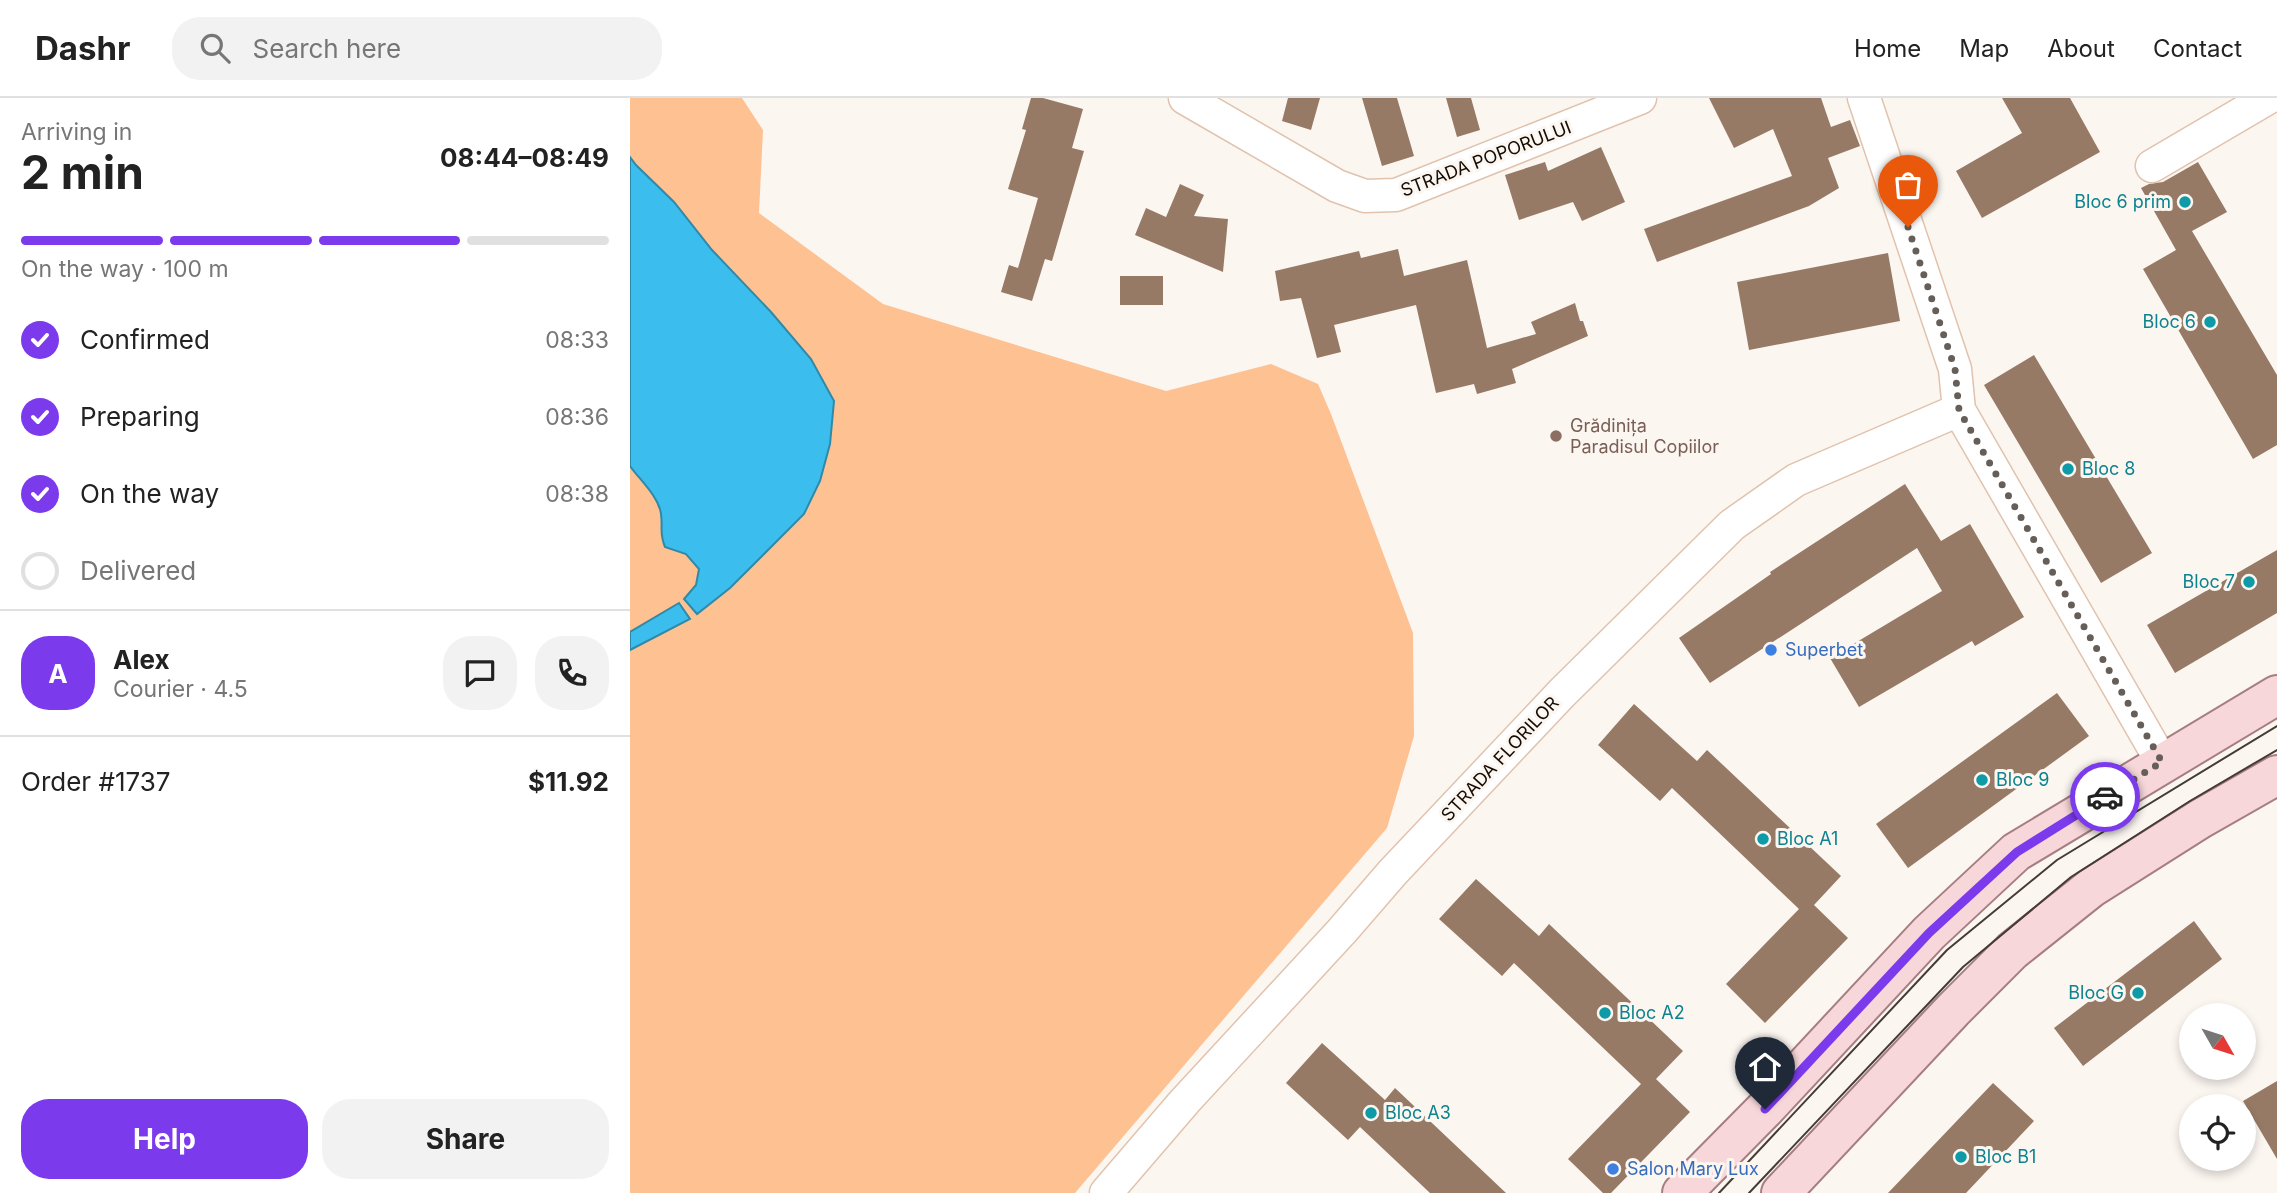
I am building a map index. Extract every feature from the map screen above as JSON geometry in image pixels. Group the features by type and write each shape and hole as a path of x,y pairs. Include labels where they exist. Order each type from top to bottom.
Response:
{"main road":[{"path":"1682,1193 1765,1109 1929,933 2017,852 2277,695"},
{"path":"1781,1193 2012,951 2091,888 2200,819 2277,775"}],"street":[{"name":"STRADA POPORULUI","path":"1185,98 1337,186 1365,196 1396,195 1640,98"},
{"path":"1864,98 1955,369 1959,410 2162,762"},
{"path":"2152,166 2268,98"},
{"name":"STRADA FLORILOR","path":"1106,1193 1185,1101 1402,863 1562,693 1732,525 1796,481 1959,410"}],"shaded area":[{"path":"630,98 742,98 763,130 759,213 883,304 1166,391 1271,364 1318,384 1331,414 1413,633 1414,736 1387,828 1075,1193 630,1193"}],"water":[{"path":"630,157 674,202 712,250 811,359 834,401 830,444 820,481 804,514 730,588 697,614 684,599 696,585 699,569 686,554 665,547 660,508 630,466"},
{"path":"679,603 690,619 630,650 630,632"}],"building":[{"path":"1031,98 1043,98 1083,109 1072,148 1084,151 1052,261 1045,259 1032,301 1001,292 1009,265 1018,268 1038,198 1008,189 1026,130 1022,129"},
{"path":"1288,98 1320,98 1311,130 1282,121"},
{"path":"1362,98 1397,98 1414,156 1382,166"},
{"path":"1446,98 1471,98 1480,130 1457,137"},
{"path":"1709,98 1821,98 1831,127 1850,120 1860,146 1828,158 1839,188 1809,206 1657,262 1644,229 1792,176 1773,129 1734,148"},
{"path":"2002,98 2070,98 2100,152 1982,218 1956,171 2022,133"},
{"path":"1601,147 1625,202 1582,221 1573,202 1519,220 1505,175 1545,162 1548,171"},
{"name":"Bloc 6","path":"2198,162 2227,212 2192,231 2277,375 2277,445 2253,459 2143,269 2176,250 2141,188 2163,182"},
{"path":"1180,184 1204,195 1194,216 1228,219 1223,272 1135,235 1146,208 1166,217"},
{"path":"1398,249 1404,276 1467,260 1487,348 1536,334 1531,322 1575,303 1588,336 1512,369 1516,383 1477,394 1474,384 1436,393 1416,305 1334,325 1341,352 1317,358 1301,298 1280,301 1275,271 1359,251 1361,258"},
{"path":"1888,253 1900,321 1749,350 1737,282"},
{"path":"1120,276 1163,276 1163,305 1120,305"},
{"name":"Bloc 8","path":"2034,355 2152,553 2101,583 1984,385"},
{"path":"1905,484 1941,541 1970,524 2024,617 1975,646 1972,641 1859,707 1830,658 1942,591 1917,548 1710,683 1679,638 1771,574 1770,572"},
{"name":"Bloc 7","path":"2277,550 2277,613 2175,673 2147,625"},
{"name":"Bloc 9","path":"2057,693 2089,736 1908,868 1876,824"},
{"name":"Bloc A1","path":"1634,704 1697,761 1707,750 1841,876 1814,905 1848,938 1765,1023 1726,984 1799,909 1672,788 1660,801 1598,745"},
{"name":"Bloc A2","path":"1476,879 1539,936 1549,924 1683,1051 1656,1079 1690,1112 1611,1193 1603,1193 1568,1159 1641,1084 1514,963 1502,976 1439,919"},
{"name":"Bloc G","path":"2194,921 2222,959 2083,1066 2054,1028"},
{"name":"Bloc A3","path":"1322,1043 1385,1100 1395,1088 1506,1193 1430,1193 1360,1127 1348,1140 1286,1083"},
{"path":"2277,1081 2277,1159 2256,1123 2255,1094"},
{"name":"Bloc B1","path":"1993,1083 2034,1121 1966,1193 1888,1193"}],"tram line":[{"path":"1719,1193 1947,950 2057,860 2277,726"},
{"path":"1749,1193 1963,967 2071,877 2190,801 2277,750"}],"way so far":[{"path":"1908,227 1955,369 1959,410 2162,762 2105,797"}],"place":[{"name":"Bloc 6 prim","path":"2185,202"},
{"name":"Bloc 6","path":"2210,322"},
{"name":"Grădinița Paradisul Copiilor","path":"1556,436"},
{"name":"Bloc 8","path":"2068,469"},
{"name":"Bloc 7","path":"2249,582"},
{"name":"Superbet","path":"1771,650"},
{"name":"Bloc 9","path":"1982,780"},
{"name":"Bloc A1","path":"1763,839"},
{"name":"Bloc G","path":"2138,993"},
{"name":"Bloc A2","path":"1605,1013"},
{"name":"Bloc A3","path":"1371,1113"},
{"name":"Bloc B1","path":"1961,1157"},
{"name":"Salon Mary Lux","path":"1613,1169"}],"route":[{"path":"1765,1109 1929,933 2017,852 2105,797"}]}
